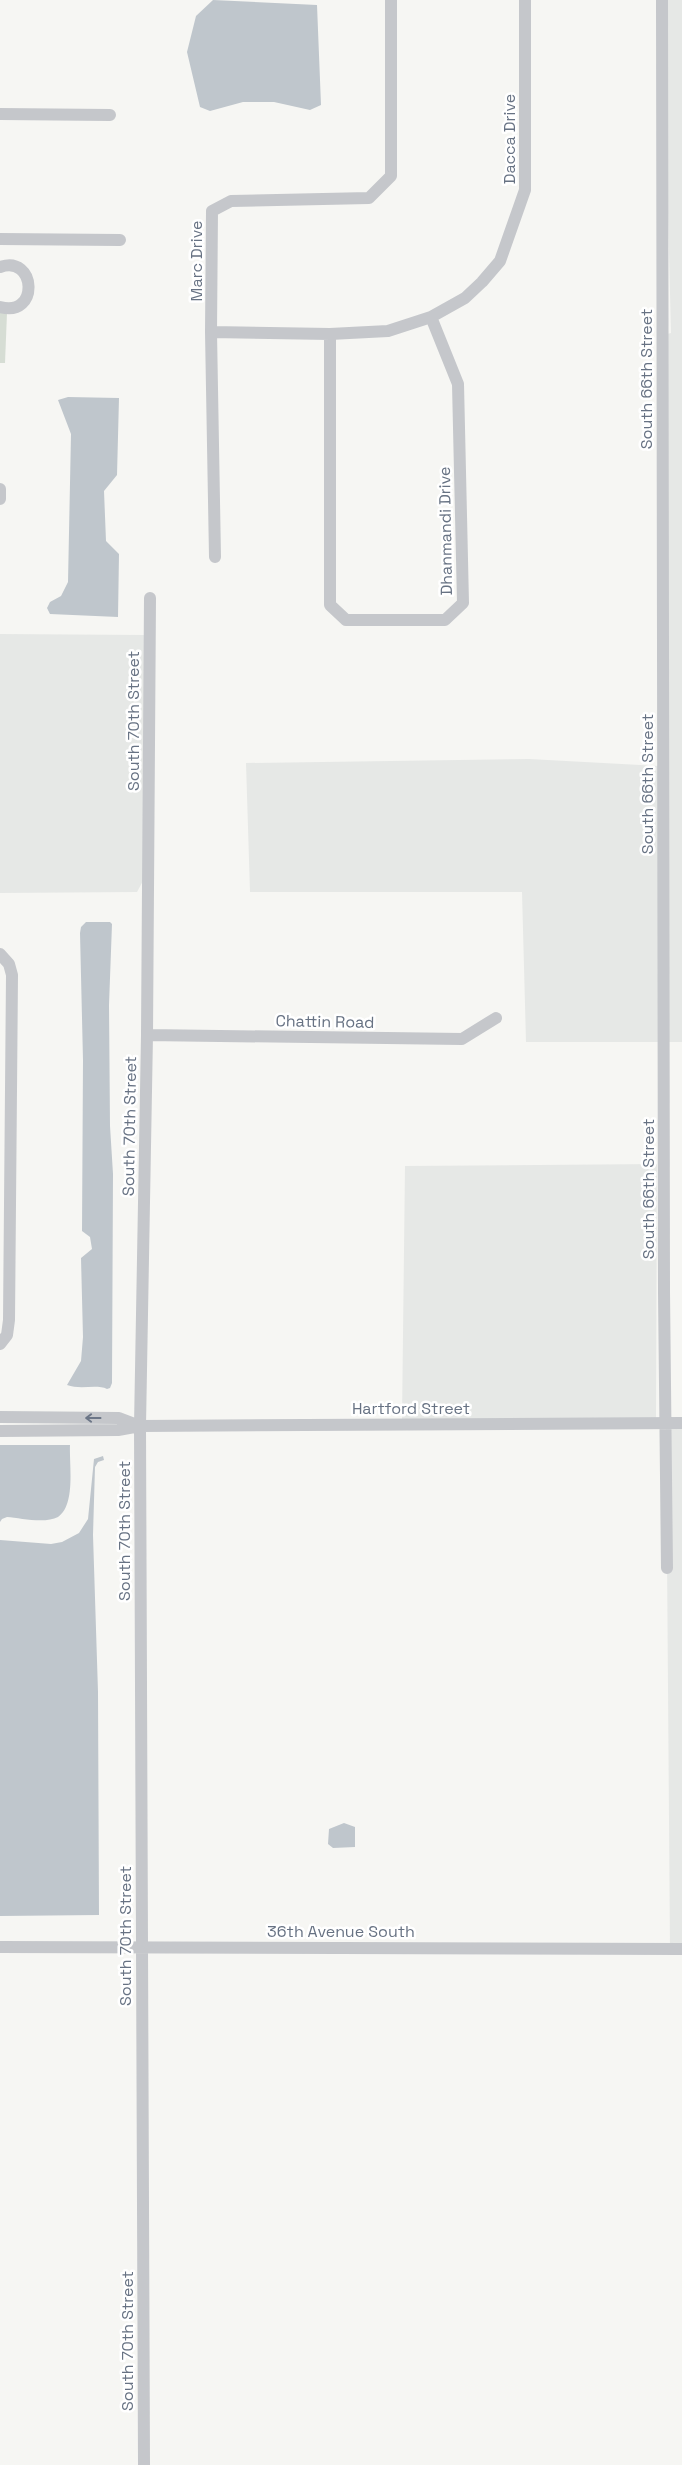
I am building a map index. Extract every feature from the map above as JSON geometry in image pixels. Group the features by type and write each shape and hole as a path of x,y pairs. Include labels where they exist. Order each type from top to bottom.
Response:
{"street":[{"name":"Marc Drive","path":"216,557 212,211 231,201 369,198 391,176 391,0"},
{"name":"Dacca Drive","path":"212,332 330,334 388,331 431,317 465,298 500,261 525,190 525,0"},
{"name":"South 66th Street","path":"662,0 664,1423 667,1568"},
{"path":"0,114 110,115"},
{"path":"0,239 120,240"},
{"path":"0,267 10,265 18,267 28,278 30,284 22,304 9,309 0,307"},
{"name":"Dhanmandi Drive","path":"330,334 330,605 346,620 445,620 463,603 458,384 431,317"},
{"path":"0,489 0,499"},
{"name":"South 70th Street","path":"144,2465 140,1426 147,1035 150,598"},
{"path":"0,954 9,964 12,975 9,1320 7,1335 0,1344"},
{"name":"Chattin Road","path":"147,1035 462,1039 496,1018"},
{"path":"0,1418 120,1418 140,1426"},
{"name":"Hartford Street","path":"140,1426 682,1423"},
{"path":"0,1430 118,1430 140,1426"},
{"name":"36th Avenue South","path":"0,1946 682,1950"}],"shaded area":[{"path":"213,0 317,5 321,105 310,110 274,102 243,102 210,111 200,107 187,52 196,16"},
{"path":"666,0 682,0 682,1042 668,1042 667,334 671,333 667,172"},
{"path":"0,313 7,313 5,363 0,363"},
{"path":"68,397 119,398 117,475 104,491 106,541 119,554 118,617 50,614 47,608 50,602 61,596 68,582 71,434 58,400"},
{"path":"0,634 145,635 144,879 137,892 0,893"},
{"path":"529,759 659,766 659,1042 526,1042 522,892 250,892 246,763"},
{"path":"86,922 110,922 112,924 109,1005 110,1126 113,1174 112,1383 110,1388 107,1389 67,1385 81,1361 83,1337 81,1258 92,1249 90,1237 82,1231 83,1060 80,933 81,927"},
{"path":"657,1164 656,1418 402,1420 405,1166"},
{"path":"666,1424 682,1424 682,1951 670,1951"},
{"path":"0,1445 70,1445 71,1473 69,1494 64,1511 58,1517 40,1520 7,1517 0,1522"},
{"path":"103,1456 104,1460 98,1462 95,1467 93,1535 98,1692 99,1915 0,1916 0,1540 51,1544 62,1542 79,1533 88,1519 94,1459"},
{"path":"344,1823 355,1827 355,1847 333,1848 328,1844 329,1829"}]}
